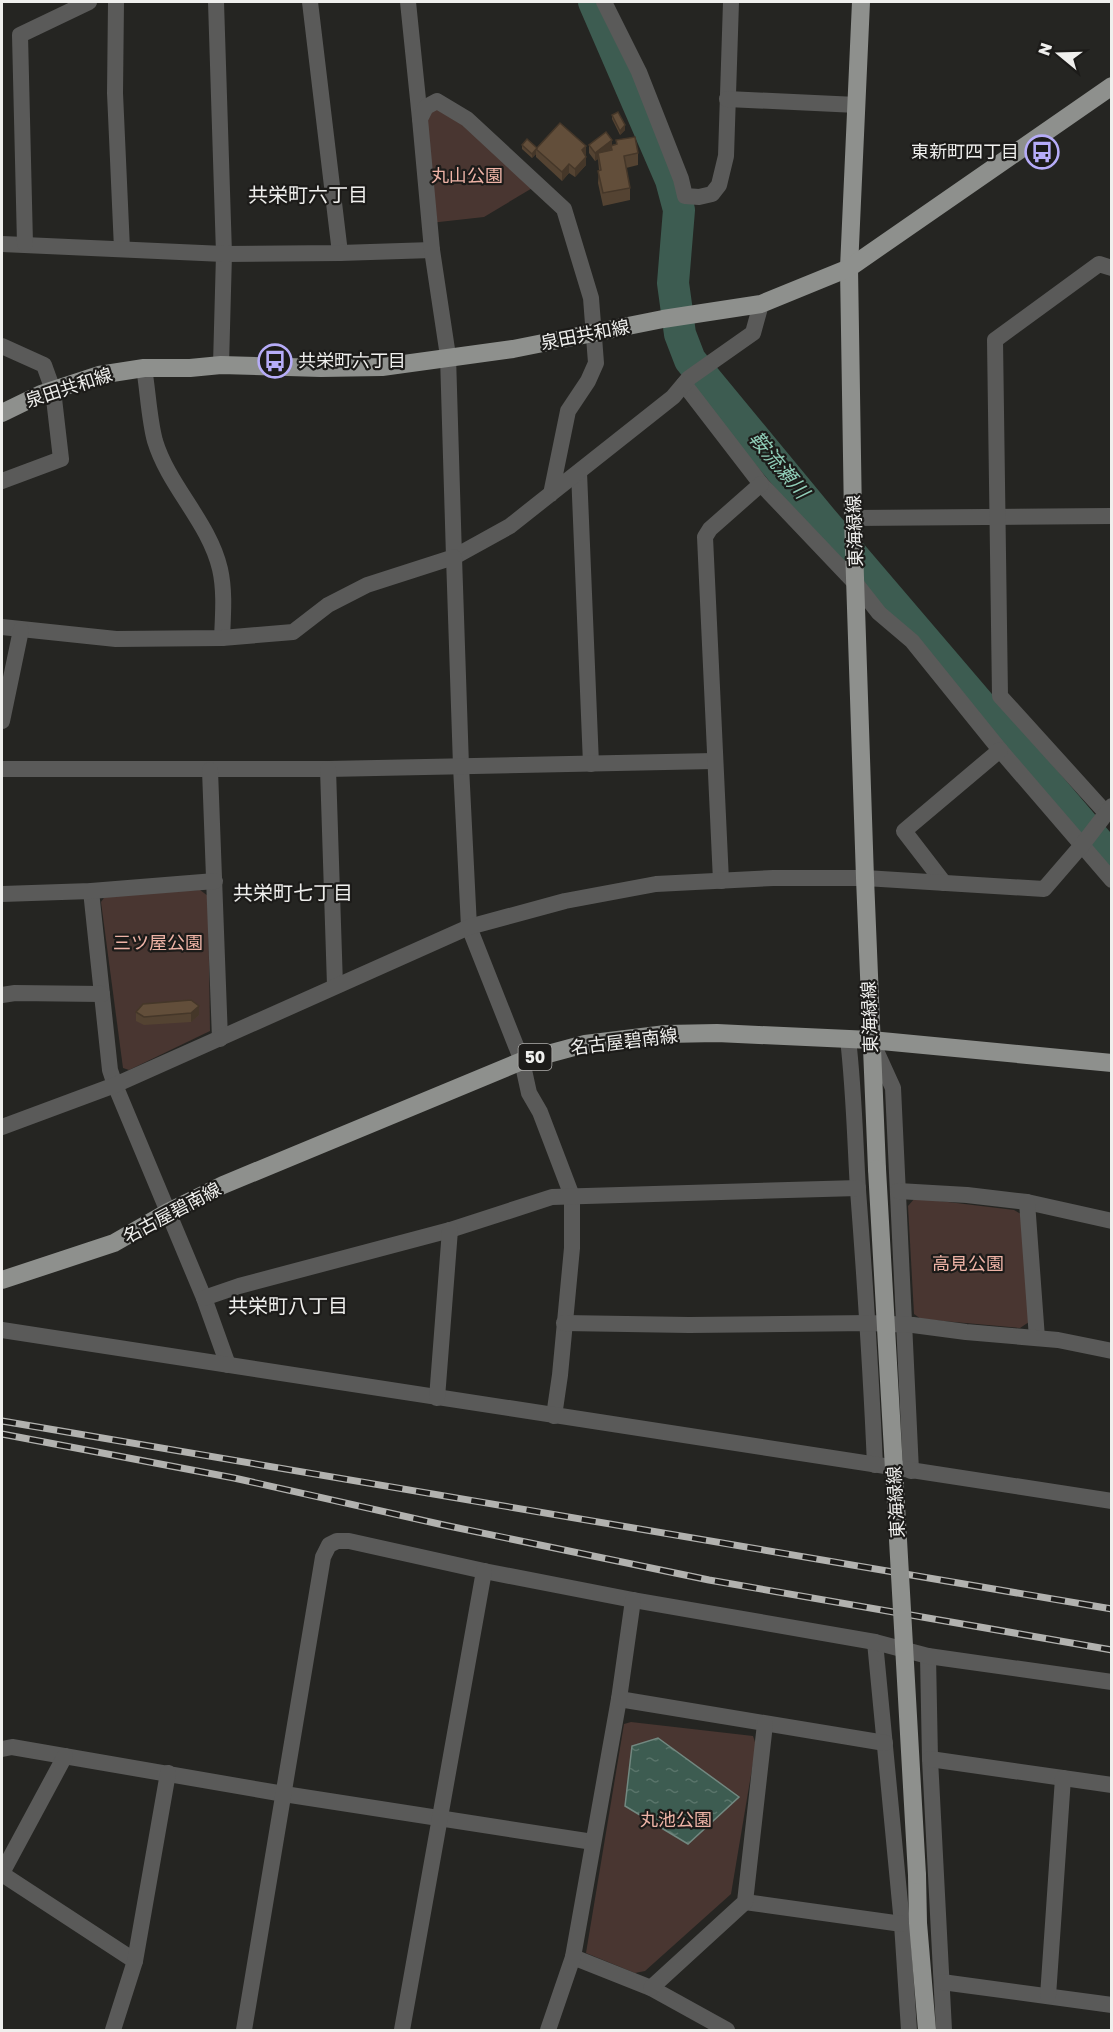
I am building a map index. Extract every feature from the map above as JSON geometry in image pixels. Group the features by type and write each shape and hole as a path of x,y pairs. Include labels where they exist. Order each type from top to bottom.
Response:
{"main road":[{"name":"東海緑線","path":"861,2 849,268 865,878 877,1169 918,1923 927,2031"},
{"name":"泉田共和線","path":"2,412 53,390 99,375 144,368 221,365 382,367 513,349 663,319 760,304 849,268 1112,86"},
{"name":"名古屋碧南線","path":"2,1280 114,1243 168,1212 223,1185 522,1061 585,1044 666,1034 717,1033 871,1040 1112,1063"}],"street":[{"path":"25,244 20,35 89,2"},
{"path":"116,2 116,93 122,249"},
{"path":"216,2 224,254 221,365"},
{"path":"310,2 340,253"},
{"path":"408,2 432,250 448,357 461,766 470,927 522,1061 529,1093 540,1112 572,1196 572,1248 554,1416"},
{"path":"604,2 639,72 681,179 685,196 699,197 712,194 719,185 726,156 731,2"},
{"path":"727,99 857,105"},
{"path":"420,120 426,107 437,100 447,106 466,119 564,209 591,298 597,363 568,411 551,494"},
{"path":"2,244 224,254 432,250"},
{"path":"2,1127 115,1085 470,927 565,901 656,884 772,878 865,878 1044,889 1107,813 1000,696 995,340 1099,264 1112,268"},
{"path":"2,627 116,639 222,638 293,632 328,605 367,585 454,557 510,526 673,397 686,381 753,333 760,304"},
{"path":"2,346 44,365 53,390 61,459 2,481"},
{"path":"144,368 155,441 184,498 210,541 220,567 223,585 222,638"},
{"path":"686,381 761,484 856,579 879,613 912,641 1000,750 1084,843 1112,880"},
{"path":"579,472 591,764"},
{"path":"721,881 705,537 710,529 761,484"},
{"path":"854,524 1112,516"},
{"path":"2,721 21,630"},
{"path":"944,883 904,831 1000,750"},
{"path":"2,769 328,770 714,761"},
{"path":"328,770 335,986"},
{"path":"210,771 220,1040"},
{"path":"2,894 91,891 215,881"},
{"path":"91,891 110,1070 204,1298 228,1365"},
{"path":"2,995 15,993 102,994"},
{"path":"848,1040 854,1087 858,1188 869,1323 874,1465"},
{"path":"871,1040 893,1088 911,1471"},
{"path":"204,1298 239,1286 450,1230 552,1197 858,1188"},
{"path":"898,1191 967,1195 1027,1202 1112,1221"},
{"path":"1027,1202 1037,1338"},
{"path":"437,1398 450,1230"},
{"path":"564,1323 689,1326 869,1323 1058,1340 1112,1351"},
{"path":"2,1330 1112,1501"},
{"path":"244,2031 323,1557 329,1545 337,1540 633,1600 876,1642 928,1656 1112,1682"},
{"path":"402,2031 484,1571"},
{"path":"548,2031 573,1957 619,1699 633,1600"},
{"path":"876,1642 903,1924 909,2031"},
{"path":"928,1656 930,1759 944,2031"},
{"path":"619,1699 885,1743"},
{"path":"651,1988 745,1902 765,1724"},
{"path":"2,1749 12,1746 284,1794 593,1842"},
{"path":"65,1756 2,1874 135,1961"},
{"path":"930,1759 1112,1785"},
{"path":"113,2031 135,1961 168,1773"},
{"path":"1048,1996 1063,1778"},
{"path":"745,1902 903,1924"},
{"path":"573,1957 651,1988 727,2031"},
{"path":"942,1982 1112,2005"}],"green space":[{"name":"丸山公園","path":"437,101 539,184 484,217 430,223 426,107"},
{"name":"三ツ屋公園","path":"200,890 208,896 210,1031 129,1070 123,1068 101,902 106,895"},
{"name":"高見公園","path":"915,1198 1014,1210 1021,1214 1029,1322 1020,1328 921,1319 914,1314 908,1206"},
{"name":"丸池公園","path":"631,1722 753,1736 756,1745 731,1894 645,1971 635,1973 586,1953 624,1724"}],"water":[{"path":"658,1738 739,1797 688,1844 625,1806 632,1746"}],"building":[{"path":"618,112 625,125 620,131 612,115"},
{"path":"560,123 586,146 582,150 586,157 575,169 569,164 562,172 536,149"},
{"path":"606,132 612,140 595,153 589,145"},
{"path":"635,137 638,153 624,156 630,188 603,193 598,171 601,170 598,153 612,150 611,146 617,144 616,140"},
{"path":"527,139 537,148 532,154 522,145"},
{"path":"191,1000 199,1006 191,1013 144,1017 136,1012 143,1004"}],"waterway":[{"name":"鞍流瀬川","path":"594,2 671,180 679,210 673,283 680,334 690,360 823,521 1112,859"}],"railway":[{"path":"2,1421 1112,1609"},
{"path":"2,1434 234,1478 439,1524 709,1580 1112,1650"}],"place":[{"name":"東新町四丁目","path":"1042,152"},
{"name":"共栄町六丁目","path":"275,361"}],"district":[{"name":"共栄町六丁目","path":"308,195"},
{"name":"共栄町七丁目","path":"293,893"},
{"name":"共栄町八丁目","path":"288,1306"}]}
